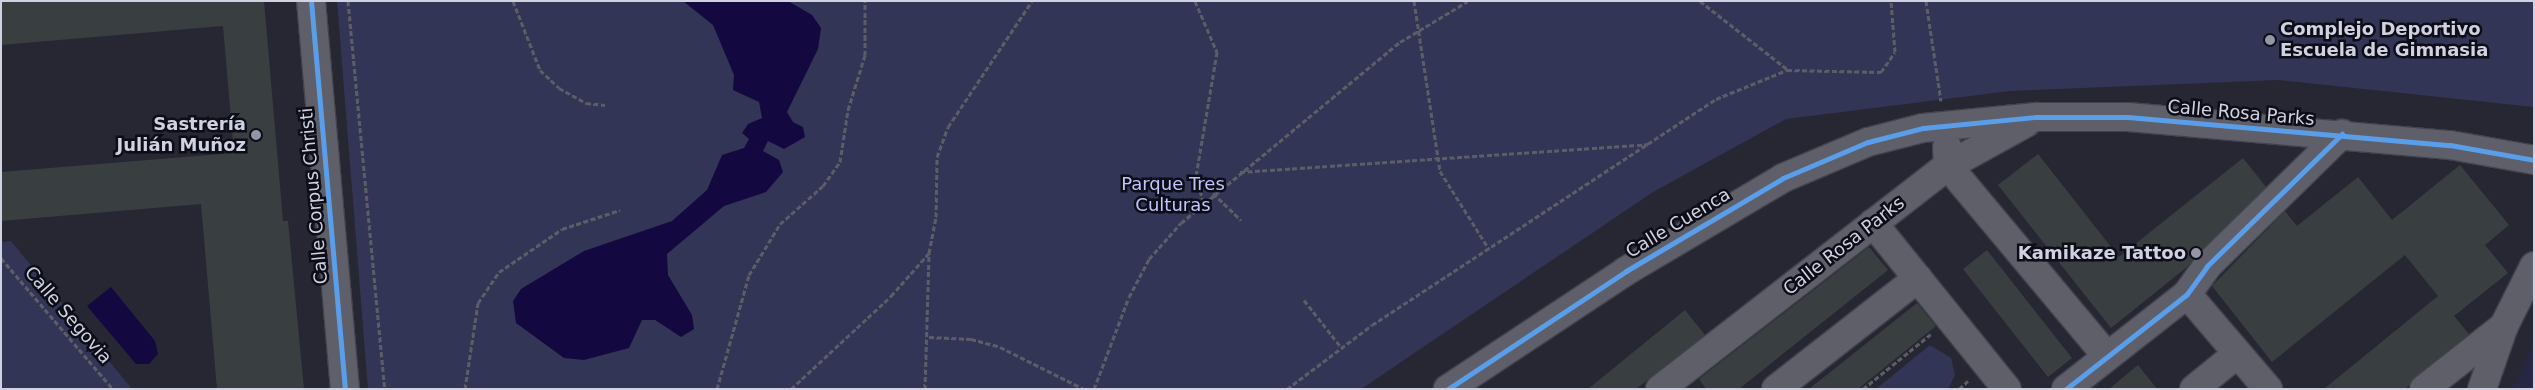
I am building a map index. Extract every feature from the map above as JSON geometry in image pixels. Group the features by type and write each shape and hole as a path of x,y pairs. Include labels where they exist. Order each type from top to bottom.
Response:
{"street":[{"name":"Calle Corpus Christi","path":"311,1 345,389"},
{"name":"Calle Rosa Parks","path":"1945,126 2036,117 2128,117 2342,134 2450,145 2534,160"},
{"name":"Calle Rosa Parks","path":"1669,386 1872,224 1948,166 2036,117"},
{"path":"1945,126 1948,166 2107,356"},
{"name":"Calle Cuenca","path":"1448,389 1618,276 1783,178 1868,142 1945,126"},
{"path":"2066,389 2187,294 2207,266 2342,134"},
{"path":"1872,224 2008,389"},
{"path":"2482,389 2504,326 2534,266"},
{"path":"1776,389 1918,278"},
{"path":"2187,294 2268,389"},
{"path":"2424,389 2504,326"},
{"path":"2194,389 2237,354"}],"path":[{"path":"348,1 385,389"},
{"path":"513,1 540,70 559,88 586,103 605,105"},
{"path":"717,389 750,275 780,224 823,186 840,162 848,110 865,55 865,1"},
{"path":"925,389 929,337 929,253 936,217 937,157 948,127 1032,1"},
{"path":"1194,1 1217,52 1196,176 1203,201"},
{"path":"1414,1 1416,32 1440,171 1489,249"},
{"path":"1094,389 1129,297 1149,259 1203,201 1416,32 1468,1"},
{"path":"1700,1 1787,70"},
{"path":"1287,389 1342,348 1716,99 1787,70 1881,72 1895,52 1892,1"},
{"path":"1926,1 1945,126"},
{"path":"1239,172 1438,160 1648,144"},
{"path":"1213,193 1241,220"},
{"path":"465,389 478,303 499,272 562,229 620,210"},
{"path":"791,389 891,296 929,253"},
{"path":"1304,300 1342,348"},
{"path":"1863,389 1951,318"},
{"path":"929,337 971,339 1000,347 1084,389"}],"shaded area":[{"path":"683,1 788,1 812,15 821,28 818,49 787,112 793,122 803,127 805,137 784,149 768,141 763,151 779,160 783,172 766,192 724,206 667,254 668,275 692,315 694,329 681,337 655,320 642,320 629,348 584,360 564,358 516,323 513,301 521,289 584,251 672,221 707,190 722,155 744,148 749,139 742,133 748,124 762,118 759,102 733,90 734,75 713,25"},
{"path":"111,287 155,341 158,354 149,364 136,364 87,306"},
{"path":"2534,343 2534,389 2512,389"}],"green space":[{"name":"Parque Tres Culturas","path":"337,1 2534,1 2534,107 2278,80 2010,91 1786,119 1653,192 1361,389 368,389"},
{"path":"11,241 132,389 1,389 1,242"},
{"path":"1930,345 1951,358 1955,375 1948,389 1876,389"}],"building":[{"path":"1,1 264,1 283,221 288,221 304,389 217,389 201,204 1,221 1,172 234,153 223,26 1,45"},
{"path":"2038,154 2119,257 2243,158 2266,187 2187,267 2111,328 1998,185"},
{"path":"2460,165 2509,225 2485,245 2508,273 2454,316 2469,334 2405,389 2324,389 2438,296 2405,255 2272,362 2212,286 2285,211 2297,226 2358,177 2392,220"},
{"path":"1869,247 1888,270 1739,389 1706,389 1699,379"},
{"path":"1987,250 2072,358 2048,377 1963,269"},
{"path":"1917,303 1936,326 1858,389 1809,389"},
{"path":"1685,310 1705,335 1636,389 1588,389"},
{"path":"2138,365 2157,389 2109,389"}],"cycle path":[{"path":"311,1 345,389"},
{"path":"1448,389 1626,271 1783,178 1868,142 1923,128 2036,117 2128,117 2450,145 2534,160"},
{"path":"2066,389 2187,294 2207,266 2342,134"}],"place":[{"name":"Complejo Deportivo Escuela de Gimnasia","path":"2270,40"},
{"name":"Sastrería Julián Muñoz","path":"256,135"},
{"name":"Kamikaze Tattoo","path":"2196,253"}]}
